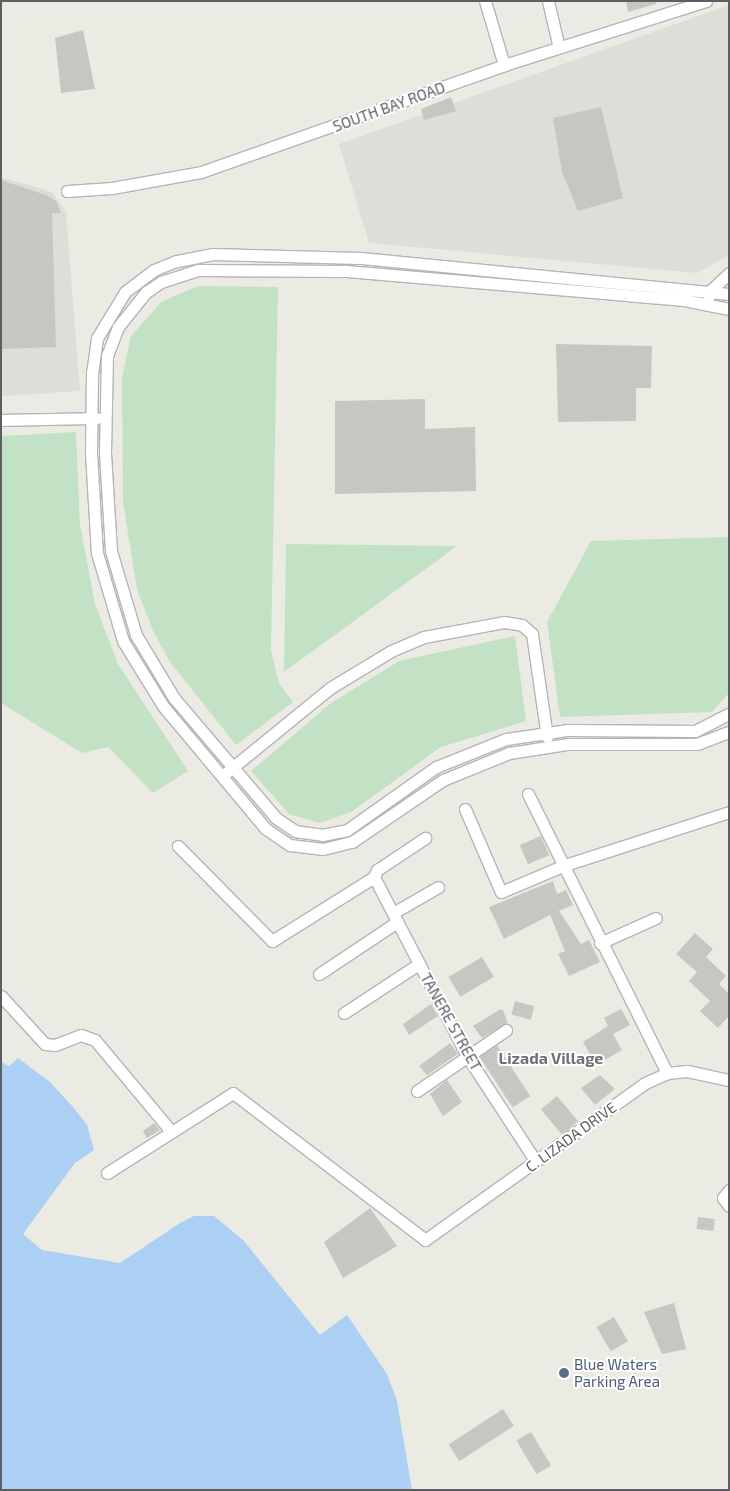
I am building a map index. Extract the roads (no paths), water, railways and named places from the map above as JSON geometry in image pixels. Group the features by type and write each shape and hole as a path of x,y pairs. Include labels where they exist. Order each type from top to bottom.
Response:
{"street":[{"path":"485,1 504,65"},
{"path":"548,1 559,48"},
{"name":"SOUTH BAY ROAD","path":"67,191 112,188 201,172 504,65 559,48 674,6 706,1"},
{"path":"729,294 710,290 359,258 196,256 154,270 125,292 114,306 93,353 91,418 97,553 123,641 157,698 222,777 277,837 290,844 322,849 352,842 420,794 474,765 548,745 697,744 729,732"},
{"path":"729,309 708,304 343,271 198,270 161,282 126,313 107,356 105,418 111,551 133,628 161,680 232,768 285,826 322,835 346,830 412,782 452,760 506,739 547,732 595,730 694,731 729,714"},
{"path":"708,304 710,290 729,274"},
{"path":"1,420 105,418"},
{"path":"222,777 330,688 391,651 424,637 504,622 522,625 532,634 548,745"},
{"path":"594,744 595,730"},
{"path":"528,794 565,865 600,943 667,1074"},
{"path":"464,809 501,892 565,865 729,812"},
{"path":"178,846 272,941 374,877 377,870 424,838"},
{"name":"TANERE STREET","path":"374,877 467,1056 536,1162"},
{"path":"319,974 438,887"},
{"path":"600,943 656,918"},
{"path":"344,1014 419,964"},
{"path":"1,996 45,1044 55,1045 81,1035 95,1040 170,1130 107,1173"},
{"path":"417,1091 506,1030"},
{"name":"C. LIZADA DRIVE","path":"170,1130 225,1094 236,1094 425,1240 645,1083 667,1074 687,1071 729,1080"},
{"path":"729,1190 723,1198 729,1206"}],"water":[{"path":"18,1058 50,1082 73,1107 87,1125 94,1150 75,1163 23,1234 42,1250 120,1263 180,1223 194,1216 214,1216 243,1240 320,1335 347,1315 387,1374 397,1401 412,1490 1,1490 1,1062 9,1066"}],"place":[{"name":"Blue Waters Parking Area","path":"564,1373"}],"district":[{"name":"Lizada Village","path":"551,1058"}]}
